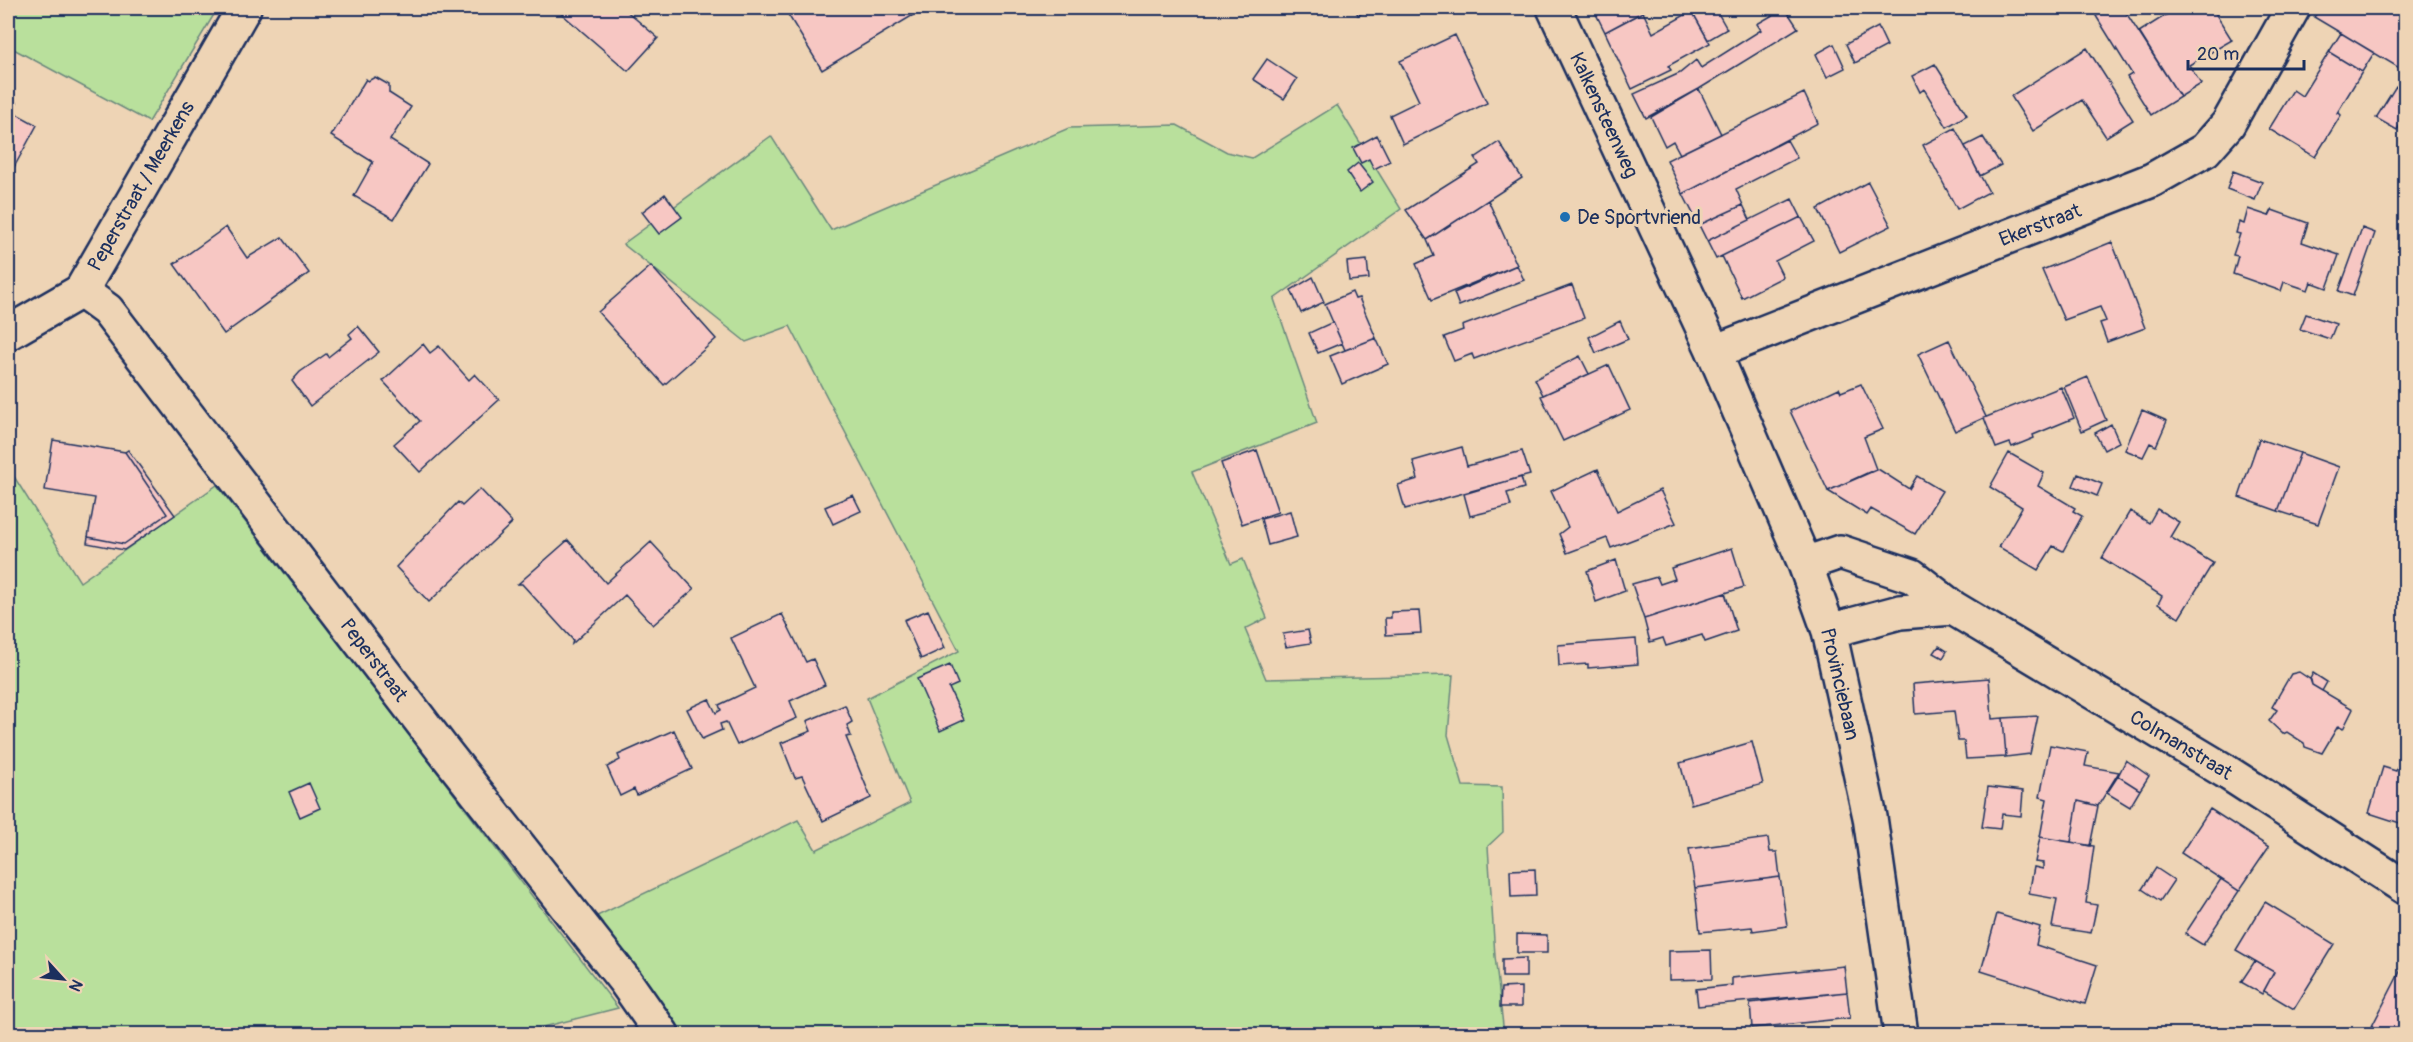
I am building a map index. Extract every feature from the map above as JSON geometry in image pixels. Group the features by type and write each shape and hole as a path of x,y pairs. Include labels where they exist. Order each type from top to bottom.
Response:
{"street":[{"name":"Peperstraat / Meerkens","path":"8,333 81,291 244,8"},
{"name":"Kalkensteenweg","path":"1554,8 1714,352"},
{"name":"Ekerstraat","path":"1714,352 2152,180 2205,150 2228,124 2293,8"},
{"name":"Peperstraat","path":"81,291 107,310 440,746 625,981 662,1035"},
{"name":"Provinciebaan","path":"1714,352 1805,564 1829,631 1870,817 1901,1035"},
{"name":"Colmanstraat","path":"1805,564 1840,552 1912,576 1953,608 2224,771 2406,888"},
{"path":"1829,631 1900,612 1953,608"}],"green space":[{"path":"8,8 218,8 149,122 8,46"},
{"path":"1337,105 1401,209 1274,299 1317,423 1192,472 1231,564 1243,559 1267,618 1245,629 1266,679 1453,675 1448,735 1463,786 1502,787 1503,832 1488,846 1495,956 1504,1034 684,1034 597,916 798,820 816,850 910,803 867,698 959,651 790,326 746,342 623,244 771,136 831,230 1069,128 1177,125 1227,152 1252,158"},
{"path":"8,467 80,582 217,485 618,1008 516,1034 8,1034"}],"building":[{"path":"555,8 623,8 658,38 628,71"},
{"path":"784,8 925,8 822,70"},
{"path":"1355,8 1375,8 1358,15"},
{"path":"1593,8 1650,8 1605,32"},
{"path":"1704,8 1715,8 1727,29 1708,40 1693,13"},
{"path":"1785,8 1798,28 1699,89 1646,118 1634,94 1680,73 1696,60 1701,68 1761,30 1757,24"},
{"path":"2110,8 2123,8 2180,97 2151,115 2127,77 2132,74 2096,16"},
{"path":"2177,8 2212,8 2232,40 2189,65 2201,84 2180,97 2139,32"},
{"path":"2321,8 2406,10 2406,72 2314,17"},
{"path":"1692,11 1710,43 1668,66 1671,70 1632,89 1605,32 1643,12 1653,33"},
{"path":"1878,27 1887,46 1855,63 1846,44"},
{"path":"2341,33 2374,53 2362,72 2329,52"},
{"path":"1455,35 1487,103 1403,144 1390,115 1419,101 1400,61"},
{"path":"1834,44 1845,68 1827,77 1816,54"},
{"path":"2087,48 2133,120 2106,137 2082,100 2033,131 2011,96"},
{"path":"2329,52 2362,72 2337,113 2341,115 2315,157 2269,129 2293,90 2302,96"},
{"path":"1267,59 1297,79 1284,99 1253,79"},
{"path":"1935,64 1967,115 1947,127 1924,89 1920,92 1912,76"},
{"path":"375,77 389,85 389,93 411,107 390,140 428,164 394,219 354,196 373,162 331,136 366,79 368,81"},
{"path":"2396,86 2406,92 2406,115 2397,130 2376,118"},
{"path":"1699,89 1721,134 1680,154 1673,141 1665,146 1651,117"},
{"path":"1804,93 1818,123 1683,194 1667,160"},
{"path":"8,98 17,103 13,112 37,125 12,171 8,168"},
{"path":"1955,128 1989,192 1957,209 1923,145"},
{"path":"1377,135 1390,161 1374,169 1369,159 1361,163 1353,148"},
{"path":"1983,137 2001,165 1980,176 1965,146"},
{"path":"1787,140 1797,158 1736,189 1743,205 1699,225 1683,194"},
{"path":"1499,142 1522,178 1427,240 1406,210 1479,164 1475,158"},
{"path":"1358,163 1373,182 1360,192 1347,172"},
{"path":"2233,171 2262,182 2255,200 2227,189"},
{"path":"1868,182 1891,226 1839,252 1818,209"},
{"path":"665,194 682,217 659,234 642,212"},
{"path":"1792,199 1801,217 1716,259 1707,241"},
{"path":"1488,200 1517,265 1432,300 1416,264 1434,256 1427,240"},
{"path":"1743,205 1750,220 1707,241 1699,225"},
{"path":"2248,209 2269,216 2272,210 2308,223 2302,242 2339,255 2327,288 2311,282 2308,290 2284,282 2281,291 2233,274 2238,256 2233,255 2240,234 2236,233 2239,222 2244,224"},
{"path":"1801,217 1814,241 1775,261 1783,277 1742,298 1722,256"},
{"path":"226,227 247,258 282,237 309,273 224,334 174,264"},
{"path":"2362,228 2375,233 2353,296 2339,291"},
{"path":"2112,242 2145,328 2107,342 2100,323 2106,321 2100,307 2064,320 2042,270"},
{"path":"1367,260 1369,279 1349,281 1347,262"},
{"path":"1517,265 1524,280 1459,306 1454,293"},
{"path":"651,266 716,339 664,385 598,312"},
{"path":"1313,277 1324,302 1301,313 1291,290"},
{"path":"1572,285 1584,318 1474,359 1472,354 1454,361 1444,337 1463,330 1462,326"},
{"path":"1352,292 1355,299 1359,298 1376,338 1345,350 1325,304"},
{"path":"2306,314 2336,324 2330,339 2300,329"},
{"path":"1620,321 1628,339 1596,353 1589,337"},
{"path":"1333,322 1342,343 1318,353 1309,333"},
{"path":"358,326 379,352 310,406 292,381 300,372 326,354 328,357 352,338 349,334"},
{"path":"1376,338 1388,364 1342,384 1330,356"},
{"path":"1949,340 1986,417 1955,431 1918,354"},
{"path":"423,344 430,353 439,346 469,380 475,374 499,400 420,472 394,444 420,421 383,381"},
{"path":"1580,356 1589,374 1543,395 1535,379"},
{"path":"1609,365 1630,410 1563,441 1541,396"},
{"path":"2088,377 2106,420 2082,431 2064,387"},
{"path":"1861,384 1883,429 1864,437 1876,469 1828,491 1790,411 1839,388 1841,392"},
{"path":"2061,387 2074,418 2033,435 2034,438 2012,447 2010,443 1996,448 1984,418"},
{"path":"2142,410 2167,421 2156,446 2150,443 2143,457 2125,450"},
{"path":"2111,424 2119,442 2104,450 2095,433"},
{"path":"2259,439 2300,453 2278,511 2239,497"},
{"path":"53,440 125,452 167,514 124,544 88,537 95,498 45,490"},
{"path":"1462,447 1467,466 1522,451 1530,475 1405,509 1398,485 1418,479 1413,461"},
{"path":"128,450 175,515 124,550 87,543 88,537 124,544 167,514 125,452"},
{"path":"1257,450 1278,512 1242,524 1221,463"},
{"path":"2009,453 2044,473 2038,486 2075,508 2073,511 2082,516 2063,551 2053,546 2038,570 1999,547 2022,507 1990,487"},
{"path":"2300,453 2339,467 2318,524 2278,511"},
{"path":"1598,469 1617,511 1660,490 1676,523 1611,548 1607,538 1567,553 1559,534 1568,527 1551,491"},
{"path":"1878,469 1909,489 1917,476 1942,491 1915,534 1871,509 1867,515 1828,491"},
{"path":"2078,474 2102,484 2097,496 2073,486"},
{"path":"1521,477 1524,488 1507,493 1511,506 1470,516 1464,494"},
{"path":"480,489 512,523 429,602 396,567 458,502 462,506"},
{"path":"853,495 861,511 833,524 825,507"},
{"path":"2157,509 2179,522 2170,537 2213,563 2179,618 2158,604 2162,596 2102,558 2130,511 2149,523"},
{"path":"1290,511 1297,537 1268,545 1261,519"},
{"path":"568,540 606,583 651,542 694,589 653,625 625,595 572,644 573,640 522,584 518,584"},
{"path":"1732,548 1744,587 1644,619 1632,584 1657,577 1660,584 1675,579 1671,568"},
{"path":"1616,560 1625,591 1596,602 1587,571"},
{"path":"1725,593 1737,631 1705,642 1702,635 1666,646 1663,638 1650,642 1644,619"},
{"path":"928,610 945,648 921,659 904,620"},
{"path":"1419,611 1421,633 1386,635 1385,618 1391,618 1391,612"},
{"path":"782,614 806,662 813,659 825,685 790,701 797,718 737,745 726,722 720,724 722,730 702,739 687,709 709,699 716,713 721,710 719,705 755,688 731,638"},
{"path":"1308,630 1311,643 1286,647 1283,634"},
{"path":"1636,639 1638,664 1588,668 1588,664 1559,666 1558,645"},
{"path":"1939,646 1947,651 1943,658 1934,653"},
{"path":"950,665 958,684 949,688 964,720 940,731 917,679"},
{"path":"2299,672 2311,680 2312,685 2353,709 2343,729 2338,726 2322,753 2305,747 2304,743 2287,732 2283,734 2269,721 2277,710 2272,707 2291,674"},
{"path":"2313,673 2327,682 2322,691 2312,685 2310,679"},
{"path":"1989,678 1992,719 2003,718 2006,757 1966,759 1964,741 1958,741 1954,711 1915,714 1913,684"},
{"path":"845,705 852,722 847,725 851,736 846,737 871,798 823,821 802,776 795,778 781,743 811,731 807,721"},
{"path":"2038,716 2030,754 2006,757 2003,718"},
{"path":"674,730 692,769 637,795 634,789 620,796 607,767 620,760 618,755"},
{"path":"2406,741 2406,825 2369,813 2383,767 2396,771"},
{"path":"1752,742 1763,784 1691,804 1680,763"},
{"path":"2050,745 2088,752 2085,766 2119,772 2098,806 2078,801 2071,842 2040,837 2047,799 2040,797"},
{"path":"2126,760 2149,776 2140,790 2118,776"},
{"path":"2118,776 2140,790 2130,807 2107,793"},
{"path":"309,783 320,808 300,817 289,792"},
{"path":"1988,787 2023,791 2021,816 2002,814 2000,829 1982,827"},
{"path":"2078,801 2098,806 2090,846 2071,842"},
{"path":"2210,809 2269,847 2239,891 2181,853"},
{"path":"2040,837 2094,846 2086,903 2097,905 2091,933 2052,927 2057,899 2029,894 2034,867 2043,869 2043,863 2035,862"},
{"path":"1768,838 1770,852 1777,852 1780,877 1695,888 1689,849"},
{"path":"2156,868 2174,880 2160,901 2142,889"},
{"path":"1535,869 1536,896 1511,897 1510,870"},
{"path":"1780,877 1787,926 1753,931 1752,927 1700,932 1695,888"},
{"path":"2221,879 2239,891 2203,945 2185,934"},
{"path":"2265,902 2334,944 2294,1009 2264,991 2274,972 2236,950"},
{"path":"1997,914 2040,927 2036,945 2097,965 2085,1004 1981,971"},
{"path":"1517,934 1547,935 1547,953 1517,953"},
{"path":"1711,950 1712,979 1669,980 1669,951"},
{"path":"1526,958 1526,977 1502,977 1502,959"},
{"path":"2406,960 2406,1034 2368,1034"},
{"path":"2255,961 2274,972 2262,994 2241,982"},
{"path":"1844,966 1847,992 1698,1006 1696,989 1732,985 1732,978"},
{"path":"1521,987 1521,1007 1500,1007 1501,988"},
{"path":"1847,992 1850,1018 1752,1028 1750,1003"},
{"path":"15,1026 16,1034 8,1034 8,1027"},
{"path":"2235,1028 2246,1034 2231,1034"},
{"path":"1735,1029 1736,1034 1694,1034"}],"place":[{"name":"De Sportvriend","path":"1565,217"}]}
